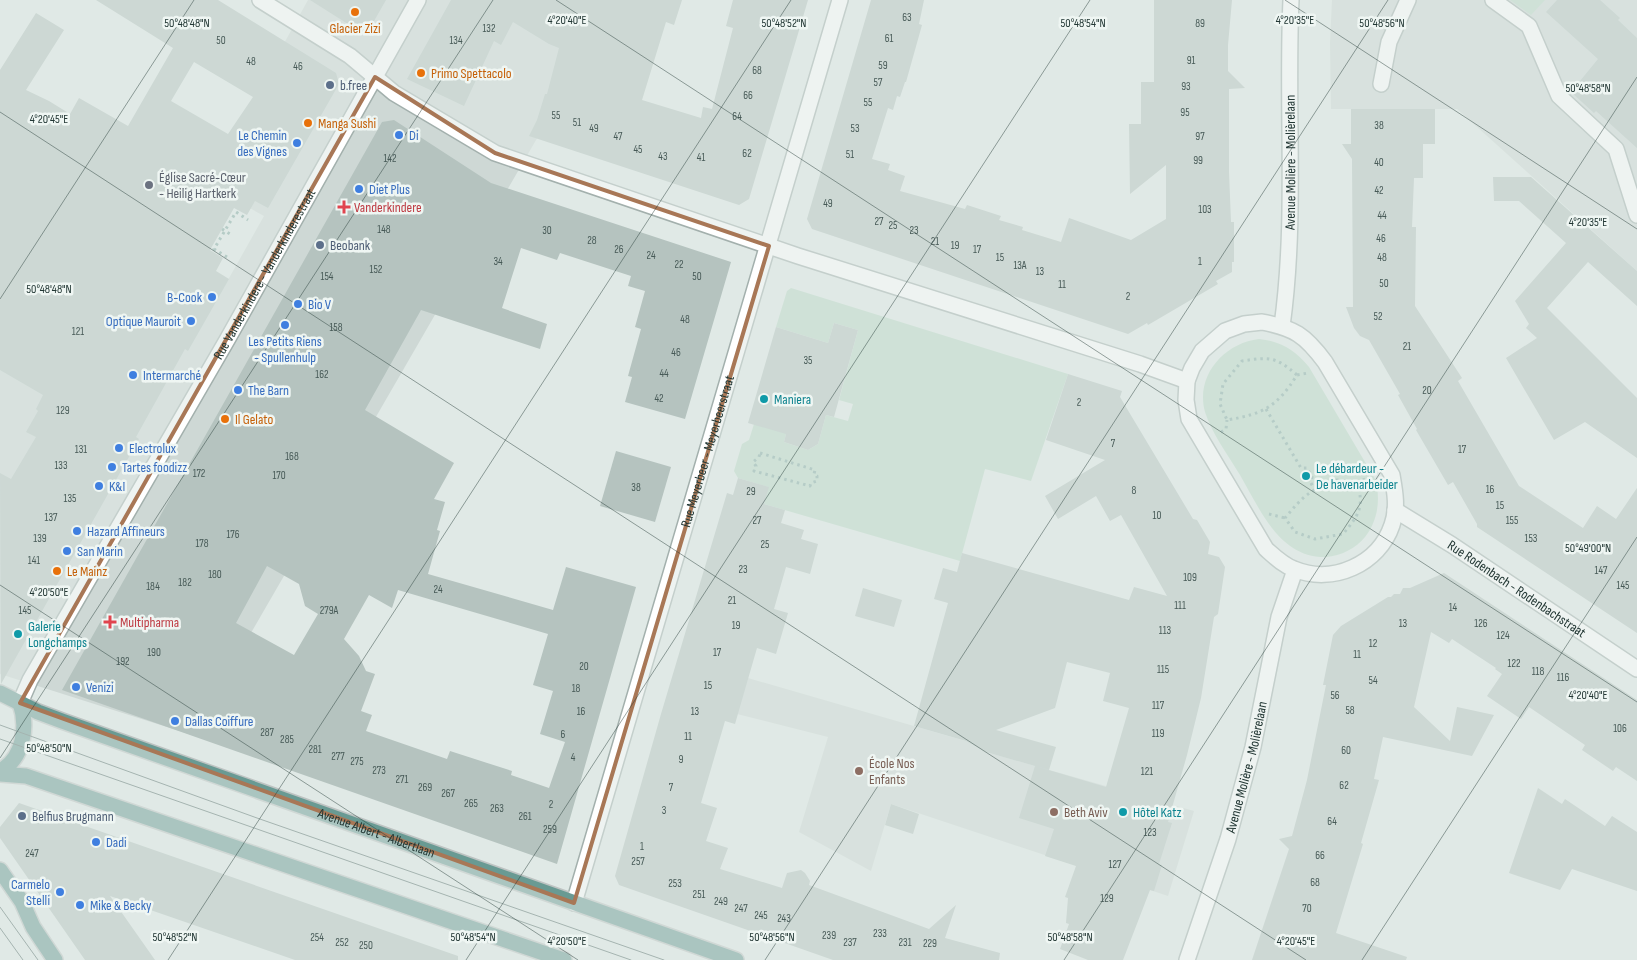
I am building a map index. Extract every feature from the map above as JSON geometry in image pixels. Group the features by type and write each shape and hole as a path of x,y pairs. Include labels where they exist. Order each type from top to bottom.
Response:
{"main road":[{"name":"Avenue Albert - Albertlaan","path":"0,693 62,721 736,960"},
{"path":"0,773 15,758 21,746 24,729 20,703"},
{"path":"0,773 26,776 564,960"},
{"path":"0,870 22,902 33,927 55,960"}],"street":[{"path":"260,0 350,56 394,93 495,153 768,246 1140,364 1187,381"},
{"name":"Rue Vanderkindere - Vanderkinderestraat","path":"20,703 30,680 227,340 418,0"},
{"name":"Rue Meyerbeer - Meyerbeerstraat","path":"574,903 840,0"},
{"name":"Avenue Molière - Molièrelaan","path":"1282,326 1288,286 1291,216 1289,42 1291,0"},
{"path":"1382,84 1389,42 1408,0"},
{"path":"1493,0 1529,26 1559,96 1616,149 1637,215"},
{"path":"1262,322 1282,326 1298,333 1313,345 1392,475 1396,493 1396,510 1385,540 1374,554 1358,566 1342,572 1326,575 1308,574 1294,570 1283,564 1266,549 1189,418 1186,400 1187,381 1202,351 1225,331 1244,324 1262,322"},
{"name":"Rue Rodenbach - Rodenbachstraat","path":"1396,510 1452,545 1637,669"},
{"name":"Avenue Molière - Molièrelaan","path":"1187,960 1228,840 1253,747 1279,617 1294,570"}],"path":[{"path":"227,257 214,249 224,230 236,212 248,220"},
{"path":"224,230 230,234"},
{"path":"1265,357 1284,364 1297,375 1285,394 1266,409 1248,416 1227,420 1220,404 1223,384 1242,361 1265,357"},
{"path":"1266,409 1301,468 1307,468 1312,477 1311,483 1314,489"},
{"path":"760,454 816,470 814,474 817,476 817,481 811,482 810,486 754,471 756,466 753,462 760,454"},
{"path":"1285,518 1298,502 1314,489 1337,480 1362,482 1373,475"},
{"path":"1263,514 1277,514 1285,518 1295,532 1315,539 1343,534 1358,516 1362,496 1356,483"}],"highlighted area":[{"path":"375,77 495,153 769,246 574,903 20,703"}],"shaded area":[{"path":"308,0 617,0 192,735 0,674 0,149 224,287 264,216 206,184"},
{"path":"1332,0 1637,0 1637,271 1457,109 1331,109 1330,43"},
{"name":"Beth Aviv","path":"748,678 969,742 986,752 1194,811 1168,896 891,804 871,871 799,832 828,737 737,714"}],"green space":[{"path":"1510,0 1545,0 1531,15"},
{"path":"791,288 1068,374 1031,481 985,469 960,561 764,504 768,487 738,478 734,471 742,444 749,440 754,424 787,430 784,442 808,450 818,444 826,415 848,421 853,404 839,400 858,330 834,323 828,343 776,327 787,291"},
{"path":"1259,339 1287,347 1309,367 1375,479 1378,501 1373,524 1361,541 1343,553 1326,557 1310,555 1296,549 1283,540 1264,516 1208,420 1203,399 1204,386 1208,374 1215,363 1234,347"}],"building":[{"path":"96,0 218,0 336,73 339,84 268,208 255,201 247,215 234,208 210,250 223,258 216,271 229,279 188,351 185,349 136,437 139,439 1,684 0,473 11,479 36,437 26,432 38,411 36,409 43,395 0,370 0,70 36,13 64,30 26,90 70,114 79,98 128,126 173,48","holes":["194,62 253,97 228,134 171,101"]},
{"path":"310,0 386,0 370,28 359,31"},
{"path":"451,0 682,0 674,25 666,22 642,100 701,118 703,107 712,109 733,28 726,26 733,0 808,0 749,199 739,205 529,136 537,120 545,94 547,94 559,48 513,22 501,45 494,41 464,106 407,79"},
{"path":"871,0 924,0 919,24 922,25 906,82 900,97 897,96 893,110 888,108 872,159 890,164 888,170 905,176 900,191 965,209 967,205 1001,216 999,220 1023,227 1022,230 1061,242 1069,218 1131,240 1166,219 1166,165 1130,194 1129,124 1141,124 1141,82 1154,82 1154,0 1232,0 1228,71 1245,88 1229,89 1229,172 1231,222 1234,222 1234,262 1232,262 1232,272 1216,281 1218,284 1148,325 1147,323 1128,334 812,229 807,219"},
{"path":"1557,0 1600,0 1620,18 1618,20 1637,38 1637,148 1596,111 1594,113 1571,92 1598,59 1546,12"},
{"path":"1351,109 1435,109 1435,144 1423,144 1423,178 1414,178 1412,227 1416,227 1415,306 1462,378 1458,381 1519,486 1583,528 1597,506 1616,519 1637,488 1637,633 1477,527 1453,482 1448,485 1416,430 1398,395 1400,394 1369,340 1360,336 1354,328 1346,307 1353,307 1352,159 1342,144 1351,144"},
{"path":"394,120 491,183 731,262 685,419 625,402 632,377 628,376 641,329 635,327 645,291 628,286 631,276 560,253 557,260 521,248 502,308 547,324 540,349 421,310 365,410 454,463 434,499 445,502 437,530 440,531 428,574 553,610 566,567 636,587 557,864 62,690 382,122","holes":["267,566 299,584 305,606 318,614 294,655 236,623","398,590 548,634 533,685 553,691 540,734 565,742 549,788 511,775 512,771 450,751 447,759 366,731 372,715 361,711 375,674 366,671 359,656 344,639 369,595 392,608"]},
{"path":"1493,177 1531,177 1637,271 1637,306 1588,262 1547,308 1637,398 1637,458 1585,422 1554,440 1506,358 1537,338 1526,328 1529,324 1515,301 1566,243 1519,201 1494,201"},
{"path":"834,323 858,330 834,417 826,415 818,444 808,450 784,442 786,434 748,423 776,327 828,343"},
{"path":"1068,374 1122,391 1120,397 1193,519 1197,520 1210,542 1208,554 1219,557 1225,567 1218,614 1214,617 1201,698 1168,822 1172,823 1159,864 1162,865 1154,891 1150,890 1123,960 1088,960 1060,949 1069,924 1066,923 1068,898 1065,897 1076,866 1045,856 1054,829 1019,818 1035,766 986,752 966,741 914,726 948,603 934,599 943,568 957,572 962,553 1129,600 1134,587 1167,596 1121,515 1110,521 1096,496 1058,519 1045,496 1105,460 1046,440","holes":["1067,662 1110,673 1103,701 1129,708 1106,787 1035,766 1049,770 1056,747 996,730 1055,708"]},
{"path":"616,451 671,467 655,522 600,506"},
{"path":"738,478 769,487 764,504 785,510 781,523 804,530 801,539 818,544 810,574 786,567 774,609 788,613 776,654 757,648 735,724 725,721 701,803 717,808 706,841 728,848 720,869 782,888 787,873 801,870 810,881 809,885 929,929 956,905 945,938 1000,953 999,960 833,960 619,885 615,876 661,714 727,493 733,495"},
{"path":"1444,573 1637,700 1637,781 1616,767 1613,771 1582,750 1585,745 1529,707 1521,719 1487,696 1502,674 1452,639 1449,643 1431,632 1414,707 1450,741 1457,707 1494,715 1472,756 1383,737 1374,779 1379,780 1361,843 1363,844 1336,933 1407,957 1406,960 1252,960 1289,849 1279,839 1292,836 1307,780 1326,685 1323,685 1333,635 1341,626 1388,597 1400,594 1403,588 1410,588"},
{"path":"863,588 902,600 894,627 855,616"},
{"path":"1538,788 1562,804 1565,799 1605,826 1612,816 1637,832 1637,891 1572,869 1560,890 1509,873"},
{"path":"19,803 458,956 458,960 295,960 110,896 155,960 85,960 0,838 0,827"},
{"path":"891,804 919,814 913,834 885,825"}],"tram line":[{"path":"0,725 257,818 664,960"},
{"path":"0,739 631,960"},
{"path":"0,907 38,960"},
{"path":"0,928 23,960"}],"place":[{"name":"Glacier Zizi","path":"355,12"},
{"name":"Primo Spettacolo","path":"421,73"},
{"name":"b.free","path":"330,85"},
{"name":"Manga Sushi","path":"308,123"},
{"name":"Di","path":"399,135"},
{"name":"Le Chemin des Vignes","path":"297,143"},
{"name":"Église Sacré-Cœur - Heilig Hartkerk","path":"149,185"},
{"name":"Diet Plus","path":"359,189"},
{"name":"Vanderkindere","path":"344,207"},
{"name":"Beobank","path":"320,245"},
{"name":"B-Cook","path":"212,297"},
{"name":"Bio V","path":"298,304"},
{"name":"Optique Mauroit","path":"191,321"},
{"name":"Les Petits Riens - Spullenhulp","path":"285,325"},
{"name":"Intermarché","path":"133,375"},
{"name":"The Barn","path":"238,390"},
{"name":"Maniera","path":"764,399"},
{"name":"Il Gelato","path":"225,419"},
{"name":"Electrolux","path":"119,448"},
{"name":"Tartes foodizz","path":"112,467"},
{"name":"Le débardeur - De havenarbeider","path":"1306,476"},
{"name":"K&I","path":"99,486"},
{"name":"Hazard Affineurs","path":"77,531"},
{"name":"San Marin","path":"67,551"},
{"name":"Le Mainz","path":"57,571"},
{"name":"Multipharma","path":"110,622"},
{"name":"Galerie Longchamps","path":"18,634"},
{"name":"Venizi","path":"76,687"},
{"name":"Dallas Coiffure","path":"175,721"},
{"name":"École Nos Enfants","path":"859,771"},
{"name":"Beth Aviv","path":"1054,812"},
{"name":"Hôtel Katz","path":"1123,812"},
{"name":"Belfius Brugmann","path":"22,816"},
{"name":"Dadi","path":"96,842"},
{"name":"Carmelo Stelli","path":"60,892"},
{"name":"Mike & Becky","path":"80,905"}]}
